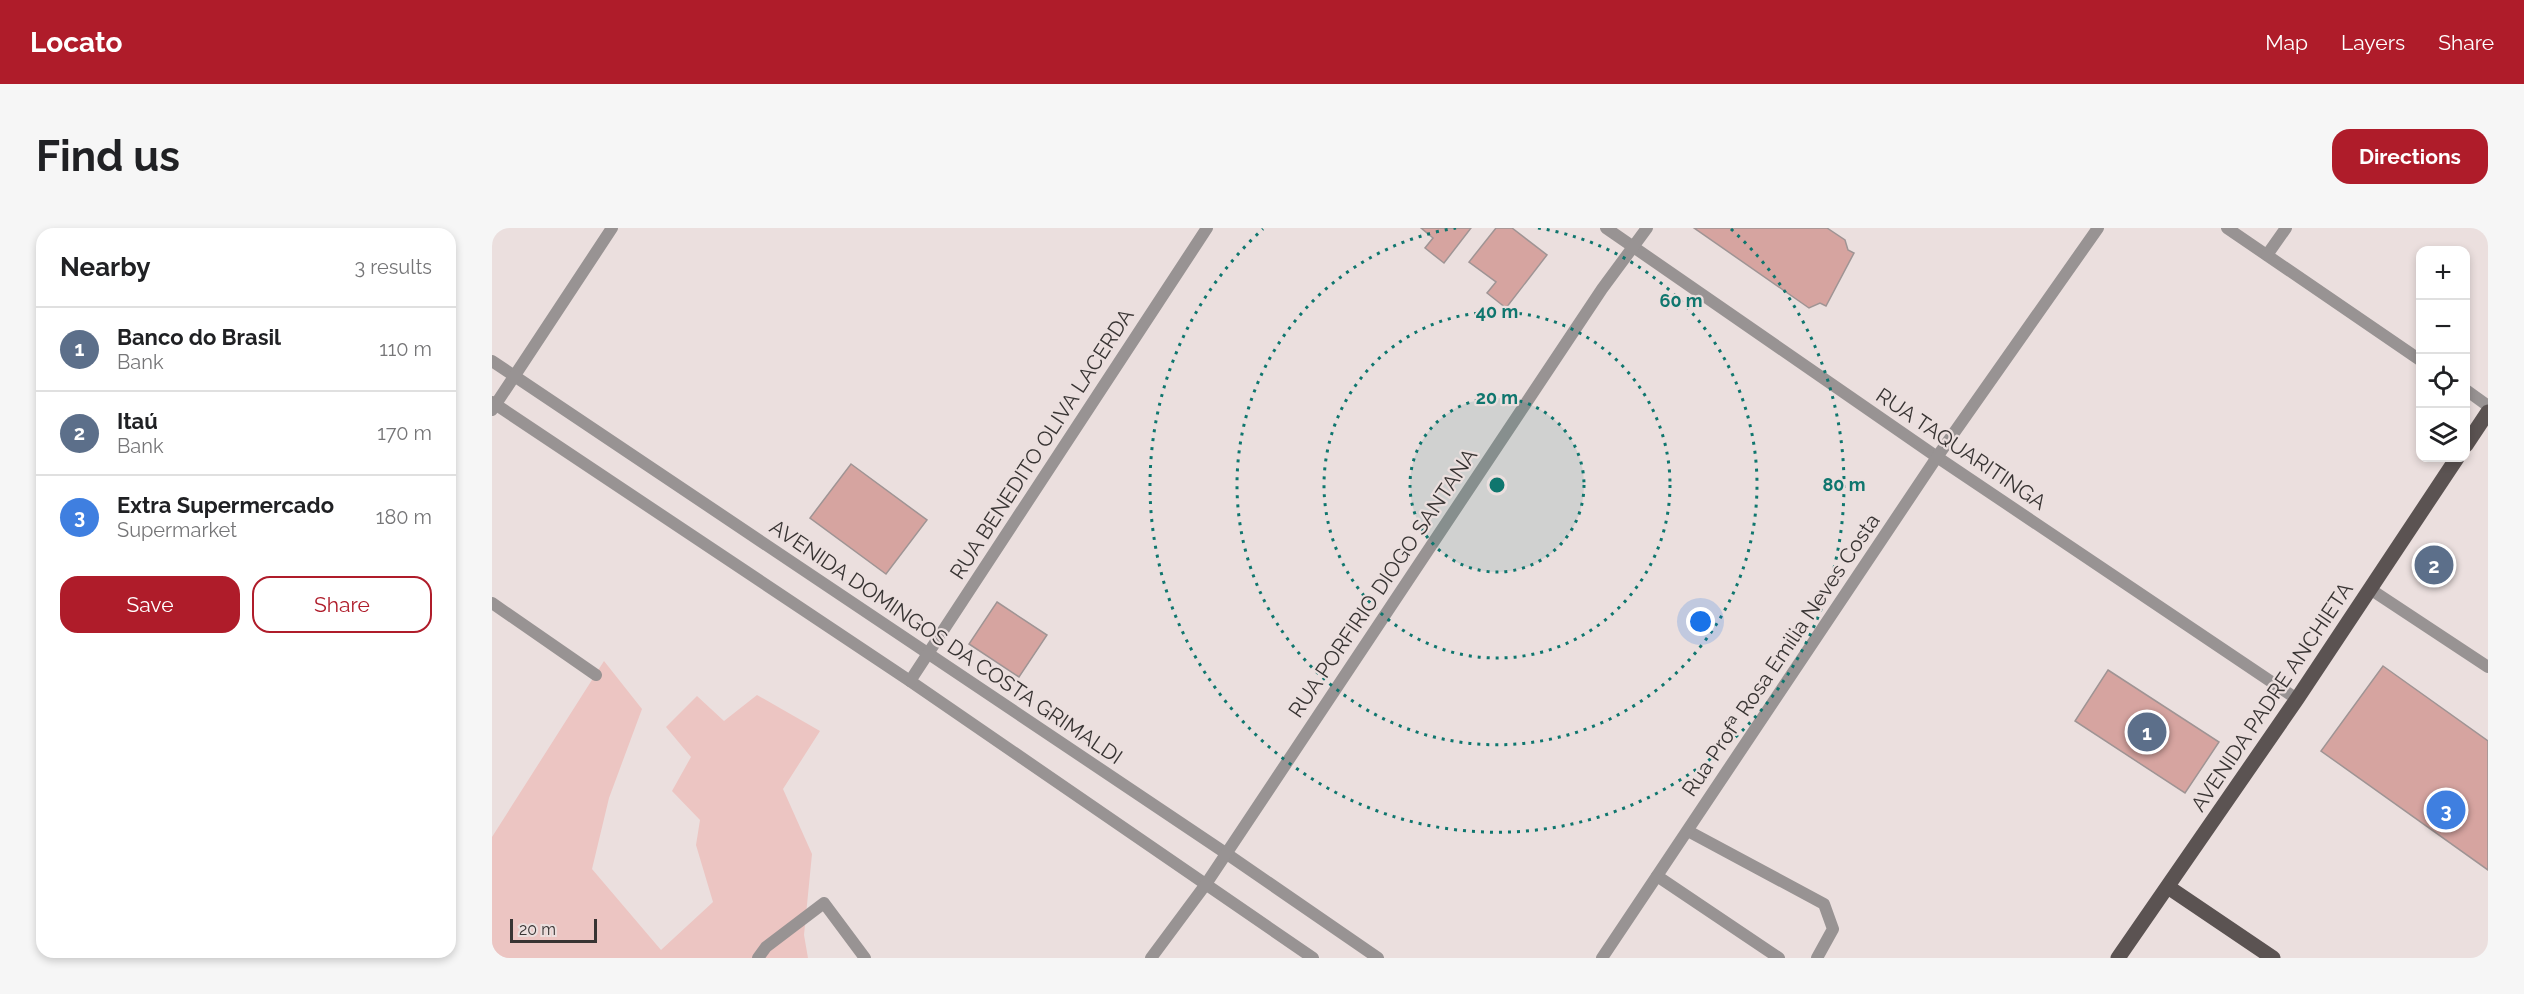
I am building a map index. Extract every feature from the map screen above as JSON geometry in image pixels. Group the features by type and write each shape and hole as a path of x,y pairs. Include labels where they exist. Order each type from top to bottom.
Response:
{"main road":[{"path":"2470,439 2488,412"},
{"name":"AVENIDA PADRE ANCHIETA","path":"2118,958 2297,699 2454,462"},
{"path":"2169,887 2273,958"}],"street":[{"path":"612,228 493,406 910,681 1313,958"},
{"name":"RUA BENEDITO OLIVA LACERDA","path":"910,681 1207,228"},
{"name":"RUA TAQUARITINGA","path":"1606,228 1937,457 2297,699"},
{"name":"RUA PORFIRIO DIOGO SANTANA","path":"1151,958 1227,854 1602,289 1647,228"},
{"name":"Rua Profª Rosa Emilia Neves Costa","path":"1602,958 1937,457 2098,228"},
{"path":"2227,228 2416,357"},
{"path":"2267,255 2286,228"},
{"name":"AVENIDA DOMINGOS DA COSTA GRIMALDI","path":"492,360 1378,958"},
{"path":"2470,393 2488,406"},
{"path":"2370,589 2488,667"},
{"path":"492,603 596,675"},
{"path":"1688,831 1824,904 1833,929 1817,958"},
{"path":"1657,876 1779,958"},
{"path":"758,958 766,947 824,903 865,958"}],"shaded area":[{"path":"604,661 642,709 609,798 592,869 661,950 713,902 696,845 700,820 672,791 691,757 666,727 697,696 724,721 757,695 820,731 783,789 812,854 804,935 808,958 492,958 492,837"}],"building":[{"path":"1421,228 1471,228 1444,263 1425,248 1433,238"},
{"path":"1496,228 1512,228 1547,255 1506,308 1487,293 1496,282 1469,262"},
{"path":"1694,228 1827,228 1845,240 1848,250 1854,253 1826,306 1820,303 1809,308"},
{"path":"851,464 927,520 886,574 810,518"},
{"path":"997,602 1047,635 1019,677 969,644"},
{"path":"2383,666 2488,741 2488,870 2321,751"},
{"path":"2108,670 2219,742 2185,793 2075,721"}],"place":[{"name":"Itaú","path":"2434,565"},
{"name":"Banco do Brasil","path":"2147,732"},
{"name":"Extra Supermercado","path":"2446,810"}]}
